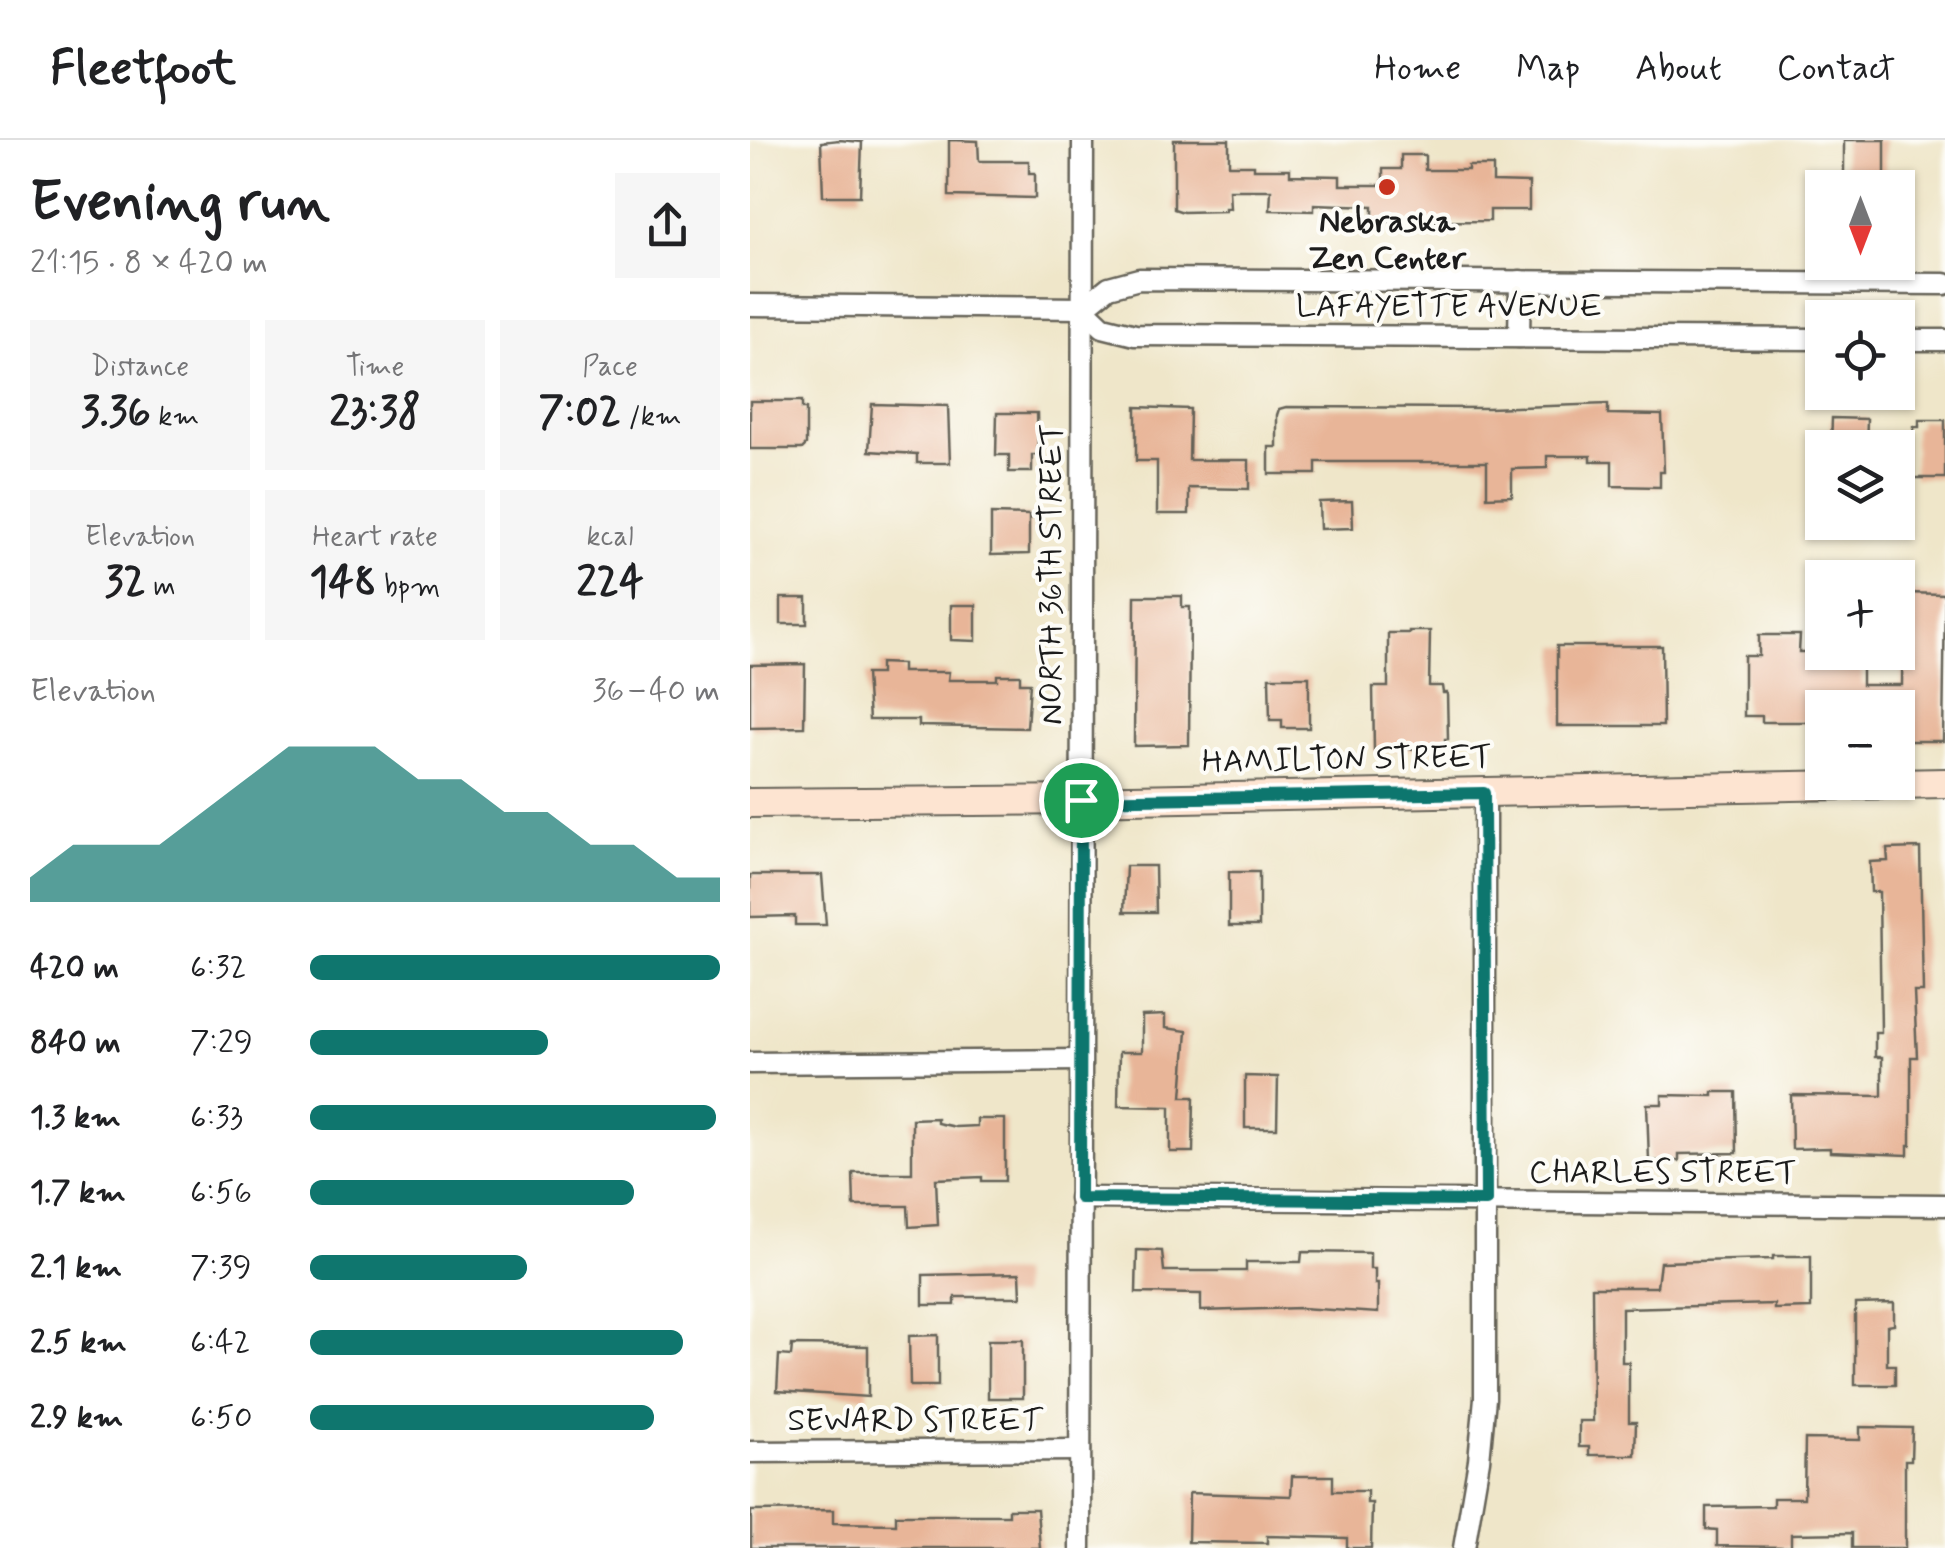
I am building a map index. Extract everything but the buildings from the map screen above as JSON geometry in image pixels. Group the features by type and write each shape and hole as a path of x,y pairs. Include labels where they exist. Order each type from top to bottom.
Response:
{"main road":[{"name":"HAMILTON STREET","path":"750,803 1945,783"}],"street":[{"name":"NORTH 36TH STREET","path":"1080,1548 1083,140"},
{"name":"LAFAYETTE AVENUE","path":"750,305 1083,308 1109,286 1139,279 1945,284"},
{"path":"1519,337 1520,282"},
{"name":"LAFAYETTE AVENUE","path":"1083,308 1104,327 1135,335 1805,339"},
{"path":"1915,340 1945,340"},
{"path":"1464,1548 1485,1398 1484,793"},
{"path":"750,1063 1080,1060"},
{"name":"CHARLES STREET","path":"1080,1198 1945,1205"},
{"name":"SEWARD STREET","path":"750,1452 1080,1450"}],"place":[{"name":"Nebraska Zen Center","path":"1387,187"}],"route":[{"path":"1484,793 1486,1201 1080,1198 1081,800 1484,793"}]}
